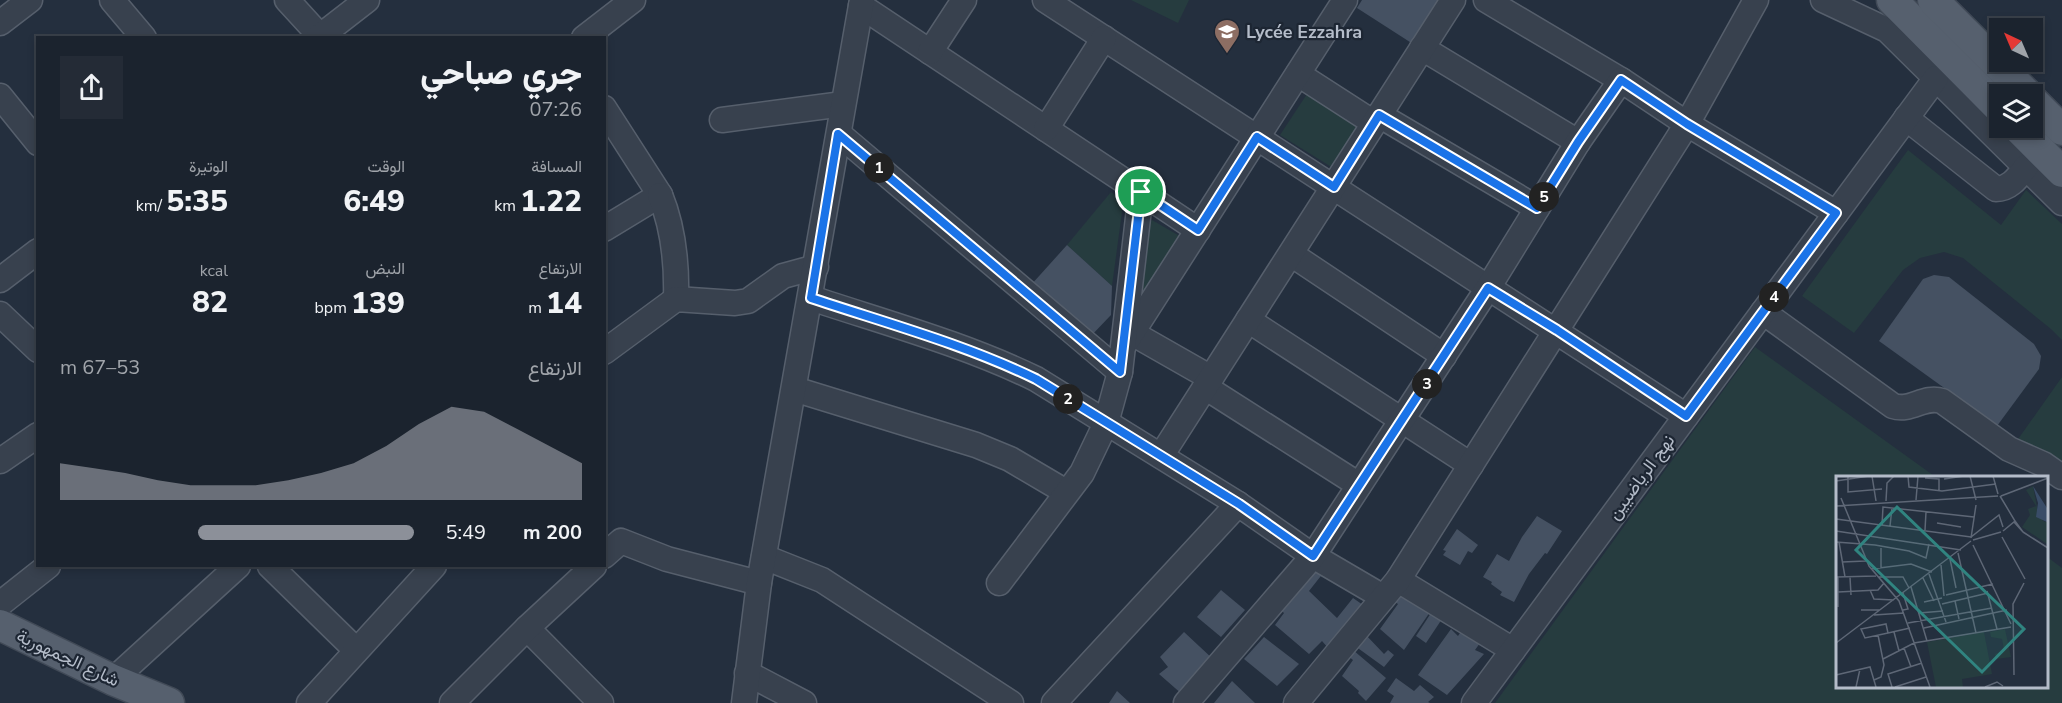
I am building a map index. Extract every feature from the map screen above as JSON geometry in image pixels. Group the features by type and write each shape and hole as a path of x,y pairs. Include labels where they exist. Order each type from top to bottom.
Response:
{"main road":[{"path":"1892,0 1989,98"},
{"path":"1933,0 2017,84"},
{"path":"2043,111 2062,130"},
{"path":"2028,138 2062,172"},
{"name":"شارع الجمهورية","path":"0,626 113,680 169,703"}],"street":[{"path":"0,23 30,0"},
{"path":"112,0 142,36"},
{"path":"287,0 318,36"},
{"path":"320,36 367,0"},
{"path":"587,36 633,0"},
{"path":"930,52 964,0"},
{"path":"1046,0 1488,288 1557,330 1686,416"},
{"path":"1127,339 1345,0"},
{"path":"1161,456 1453,0"},
{"path":"1486,0 1621,80 1687,124 1836,213"},
{"path":"1296,703 1390,589 1471,465 1687,124 1755,0"},
{"path":"1823,0 1887,30 2062,202"},
{"path":"744,703 759,583 811,298 861,3 930,52 1198,230"},
{"path":"1046,129 1104,38"},
{"path":"1422,48 1578,142"},
{"path":"1298,74 1537,208"},
{"name":"نهج الرياضيين","path":"1474,703 1936,78"},
{"path":"1186,703 1313,556 1488,288 1578,142 1621,80"},
{"path":"0,96 36,141"},
{"path":"722,120 843,104"},
{"path":"606,111 660,195 667,212 674,238 677,270 676,299"},
{"path":"1906,118 1996,189 2006,188 2026,167"},
{"path":"838,134 1120,372"},
{"path":"999,583 1082,473 1106,423 1127,339 1141,192"},
{"path":"606,228 660,195"},
{"path":"4,271 36,252"},
{"path":"1291,255 1444,356"},
{"path":"606,351 676,299 735,303 748,301 783,276 816,267"},
{"path":"811,298 1004,363 1036,379 1239,504 1313,556 1390,589 1513,650"},
{"path":"1763,312 1893,406 1905,408 1932,399 1942,401 2008,449 2043,464 2062,477"},
{"path":"0,314 36,348"},
{"path":"1248,320 1471,465"},
{"path":"1127,339 1208,382 1359,485"},
{"path":"794,389 976,445 1010,459 1066,492"},
{"path":"0,461 36,436"},
{"path":"1054,703 1239,504"},
{"path":"610,542 759,583"},
{"path":"764,557 822,580 1011,703"},
{"path":"0,604 47,567"},
{"path":"113,680 237,567"},
{"path":"271,567 356,650"},
{"path":"309,703 433,567"},
{"path":"452,703 527,628 593,567"},
{"path":"527,628 601,703"},
{"path":"747,674 804,703"}],"green space":[{"path":"1131,0 1189,0 1178,23"},
{"path":"1309,91 1361,124 1333,168 1280,135"},
{"path":"1908,150 2001,225 2026,190 2062,224 2062,340 1963,258 1944,252 1920,258 1903,270 1854,333 1802,296"},
{"path":"1111,192 1121,199 1122,212 1112,286 1067,245"},
{"path":"1152,220 1183,238 1145,298 1141,296 1148,224"},
{"path":"1755,347 1934,476 1836,476 1836,688 2047,688 2047,557 2062,568 2062,703 1495,703"},
{"path":"2062,377 2062,476 2016,442"}],"building":[{"path":"1362,0 1443,0 1413,44 1357,8"},
{"path":"1067,245 1112,286 1111,315 1089,338 1031,285"},
{"path":"1934,275 1949,277 2034,344 2041,356 2039,369 1997,426 1879,341 1923,279"},
{"path":"1537,516 1562,531 1547,554 1545,553 1529,574 1514,602 1500,595 1502,592 1483,577 1497,554 1509,561"},
{"path":"1457,529 1478,545 1472,553 1468,551 1460,565 1443,555 1446,551 1443,550"},
{"path":"1315,571 1324,572 1309,591 1337,618 1353,598 1363,605 1329,649 1322,641 1309,654 1275,625 1284,613 1281,610"},
{"path":"1221,590 1245,610 1221,637 1197,617"},
{"path":"1397,590 1430,612 1404,650 1380,629 1398,604 1392,600"},
{"path":"1431,613 1442,619 1426,643 1416,636"},
{"path":"1464,627 1480,643 1475,650 1484,654 1447,695 1418,675 1451,629 1458,636"},
{"path":"1184,632 1214,660 1183,695 1159,674 1168,667 1160,657"},
{"path":"1365,634 1384,654 1388,650 1394,655 1384,667 1355,646"},
{"path":"1264,637 1299,664 1277,686 1244,659"},
{"path":"1353,650 1386,678 1366,701 1358,693 1359,691 1342,676 1353,660 1348,656"},
{"path":"1396,678 1414,691 1420,685 1434,697 1428,702 1430,703 1390,703 1394,696 1387,691"},
{"path":"1232,681 1255,703 1214,703"},
{"path":"1117,691 1130,703 1109,703"}],"place":[{"name":"Lycée Ezzahra","path":"1227,55"}],"route":[{"path":"1621,80 1687,124 1836,213 1686,416 1557,330 1488,288 1313,556 1239,504 1036,379 1004,363 974,352 811,298 838,134 1120,372 1141,192 1198,230 1257,137 1334,187 1379,115 1537,208 1578,142 1621,80"}]}
